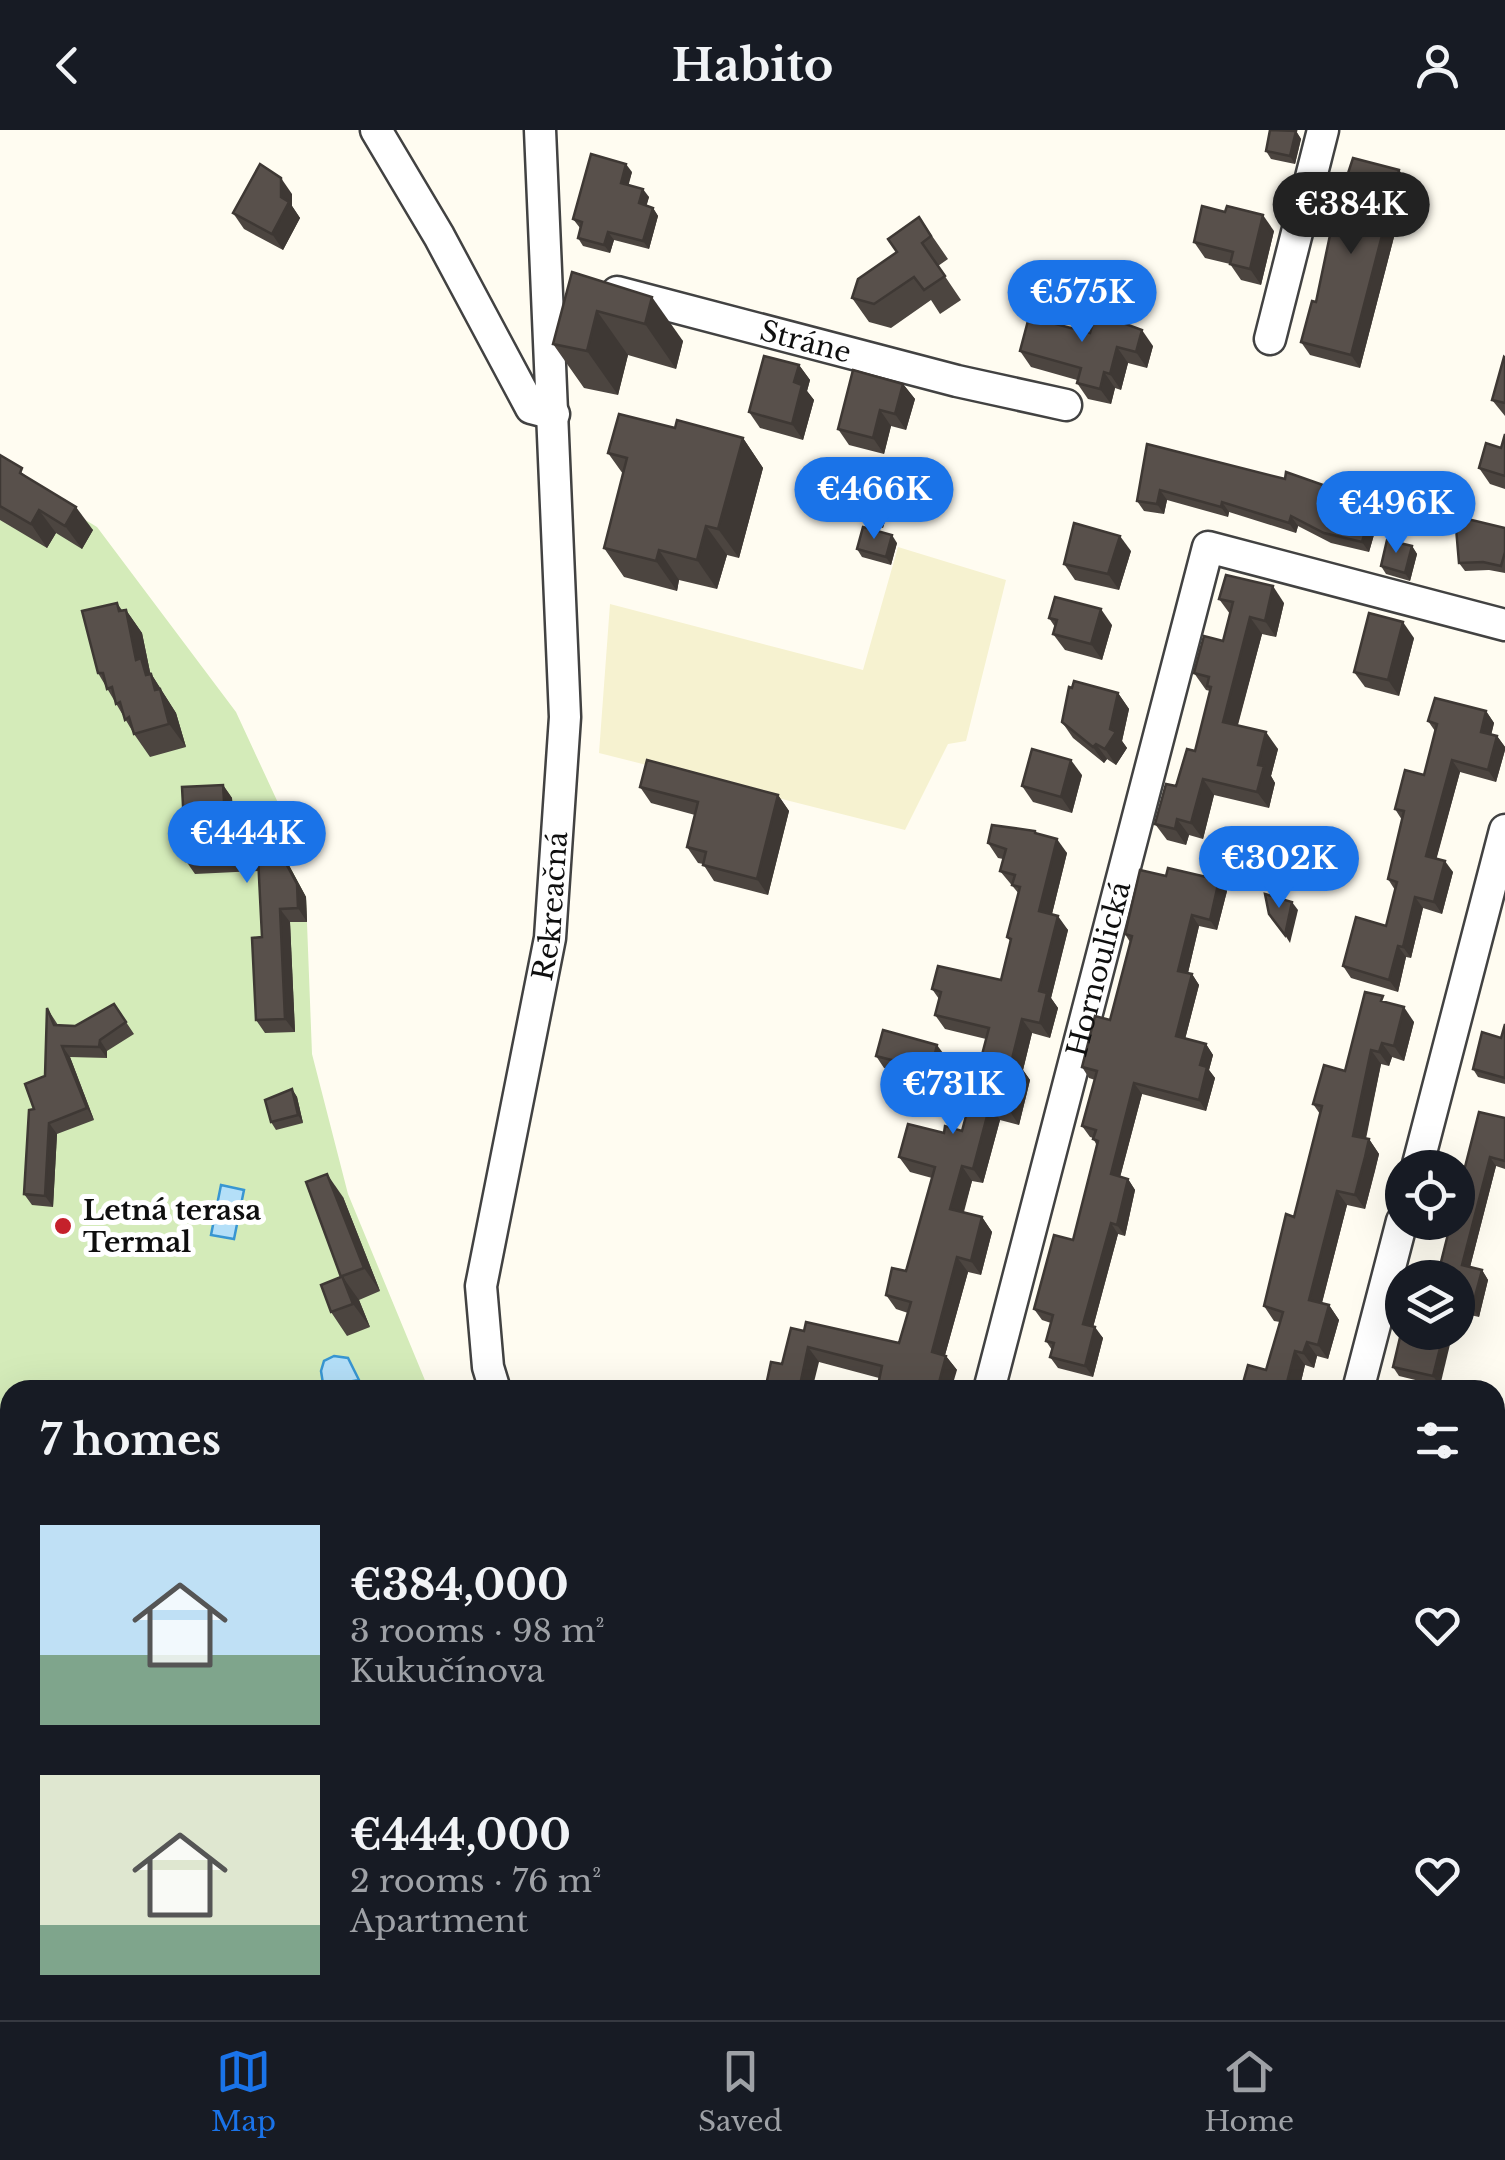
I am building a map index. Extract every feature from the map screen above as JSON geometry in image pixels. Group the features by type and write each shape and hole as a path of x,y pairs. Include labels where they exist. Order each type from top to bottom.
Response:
{"street":[{"path":"376,130 440,236 531,408 554,414"},
{"name":"Rekreačná","path":"492,1380 480,1286 550,938 566,717 540,130"},
{"path":"1270,340 1322,130"},
{"name":"Stráne","path":"547,274 957,381 1066,405"},
{"name":"Hornoulická","path":"992,1380 1208,547 1505,625"},
{"path":"1422,1150 1505,830"},
{"path":"1361,1380 1397,1240"}],"shaded area":[{"path":"898,547 1006,580 966,741 948,744 905,830 599,753 610,604 863,670"}],"green space":[{"path":"0,468 97,527 236,712 286,820 277,842 306,897 312,1054 348,1194 425,1380 0,1380"}],"water":[{"path":"221,1185 244,1190 234,1239 211,1235"},
{"path":"334,1356 348,1358 359,1380 322,1380 324,1361"}],"building":[{"path":"1270,130 1296,131 1290,156 1266,151"},
{"path":"591,154 626,164 621,183 643,189 639,203 653,208 643,241 608,232 604,245 578,238 582,222 573,219"},
{"path":"1353,158 1399,170 1351,355 1301,342 1312,301 1316,302 1334,216"},
{"path":"260,164 281,178 281,197 289,202 272,234 233,213"},
{"path":"1202,206 1225,212 1227,206 1263,215 1250,269 1230,264 1233,252 1194,242"},
{"path":"919,217 931,236 922,243 945,276 924,290 914,277 874,304 852,298 858,279 897,252 888,239"},
{"path":"572,272 652,297 645,324 597,311 587,351 553,344"},
{"path":"1096,313 1142,330 1136,352 1117,347 1110,374 1104,372 1100,389 1077,383 1081,368 1020,351 1029,317 1090,333"},
{"path":"764,356 799,365 794,382 802,385 792,424 749,412"},
{"path":"1505,358 1505,403 1492,400"},
{"path":"853,370 903,384 895,414 880,410 873,438 838,429"},
{"path":"619,414 675,428 677,420 743,438 718,529 706,526 697,560 659,550 656,561 604,548 627,458 608,453"},
{"path":"1505,434 1505,476 1479,468 1486,443 1501,448"},
{"path":"1147,444 1285,479 1286,472 1326,486 1324,492 1373,504 1362,542 1324,533 1291,516 1289,523 1222,502 1221,507 1160,490 1157,504 1137,501"},
{"path":"0,455 22,468 20,473 76,507 65,526 39,510 31,524 0,506"},
{"path":"862,486 885,492 877,520 854,513"},
{"path":"1455,516 1505,528 1501,566 1459,563"},
{"path":"1074,523 1120,536 1108,574 1064,564"},
{"path":"863,527 892,535 886,557 857,549"},
{"path":"1387,540 1412,546 1405,573 1381,566"},
{"path":"1226,575 1273,586 1265,621 1250,617 1223,722 1266,732 1258,765 1264,766 1257,792 1203,779 1191,823 1177,819 1175,829 1155,824 1166,784 1176,786 1187,749 1195,751 1211,687 1207,686 1209,677 1194,673 1204,636 1223,641 1233,602 1219,599"},
{"path":"1055,597 1101,609 1091,644 1053,634 1057,620 1049,618"},
{"path":"117,603 119,611 126,610 136,660 141,658 155,690 160,689 169,724 134,734 120,702 116,704 112,687 107,689 103,673 98,673 82,611"},
{"path":"1369,613 1403,622 1388,680 1354,672"},
{"path":"1074,681 1118,693 1110,729 1116,732 1105,749 1096,744 1093,747 1062,722 1069,687"},
{"path":"1435,698 1486,711 1481,732 1497,736 1488,770 1452,760 1426,856 1445,861 1434,902 1415,897 1403,947 1398,946 1389,980 1343,966 1356,917 1386,926 1397,882 1388,879 1404,811 1395,809 1405,770 1424,775 1437,724 1428,721"},
{"path":"1032,749 1071,760 1061,797 1022,786"},
{"path":"647,760 778,795 757,879 703,865 706,852 687,847 698,802 640,787"},
{"path":"223,785 227,849 257,834 255,806 297,884 298,908 280,909 285,1019 256,1020 252,938 262,937 258,857 186,861 182,787"},
{"path":"992,825 1035,831 1057,839 1039,911 1058,916 1039,991 1047,993 1040,1023 1022,1019 1011,1063 1020,1065 1009,1110 990,1105 973,1169 962,1166 950,1209 982,1217 971,1261 957,1257 932,1352 946,1356 940,1380 879,1380 882,1366 808,1347 801,1380 767,1380 771,1362 782,1364 791,1328 804,1331 806,1322 899,1343 911,1302 886,1295 892,1268 906,1271 935,1167 899,1157 908,1124 944,1133 945,1126 962,1131 989,1028 935,1015 941,992 932,989 938,966 1001,980 1011,939 1007,937 1020,887 1012,885 1015,875 1000,871 1006,849 988,843"},
{"path":"1168,868 1219,880 1210,920 1192,915 1178,971 1192,974 1176,1036 1206,1044 1200,1065 1207,1067 1199,1100 1134,1083 1111,1174 1128,1179 1117,1225 1111,1223 1083,1324 1095,1327 1085,1366 1050,1357 1054,1343 1046,1341 1053,1315 1034,1309 1054,1235 1073,1240 1098,1141 1093,1139 1096,1130 1082,1126 1097,1071 1082,1067 1095,1016 1110,1020 1132,936 1125,934 1140,870 1166,876"},
{"path":"1265,894 1292,902 1285,935 1269,914"},
{"path":"1365,992 1404,1007 1394,1046 1382,1043 1379,1052 1371,1050 1353,1136 1369,1139 1365,1157 1355,1195 1337,1191 1309,1300 1329,1305 1318,1345 1307,1342 1303,1353 1295,1351 1288,1380 1244,1380 1248,1365 1266,1370 1283,1312 1264,1306 1286,1214 1294,1217 1322,1106 1313,1104 1324,1065 1345,1071"},
{"path":"114,1004 126,1022 100,1040 99,1047 62,1046 87,1108 49,1123 45,1196 24,1194 29,1110 34,1109 25,1084 45,1076 47,1008 54,1025 75,1026"},
{"path":"1505,1024 1505,1078 1473,1069 1482,1032 1501,1038"},
{"path":"883,1030 937,1045 930,1074 876,1056"},
{"path":"292,1089 298,1115 271,1122 265,1100"},
{"path":"1479,1112 1505,1118 1505,1161 1490,1157 1475,1215 1475,1150 1469,1150"},
{"path":"327,1174 364,1268 342,1276 353,1304 331,1312 321,1285 341,1277 306,1182"},
{"path":"1446,1240 1468,1240 1463,1260 1442,1260"},
{"path":"1475,1268 1482,1270 1475,1297"},
{"path":"1397,1350 1440,1350 1433,1376 1393,1367"}],"place":[{"name":"Letná terasa Termal","path":"63,1226"}]}
